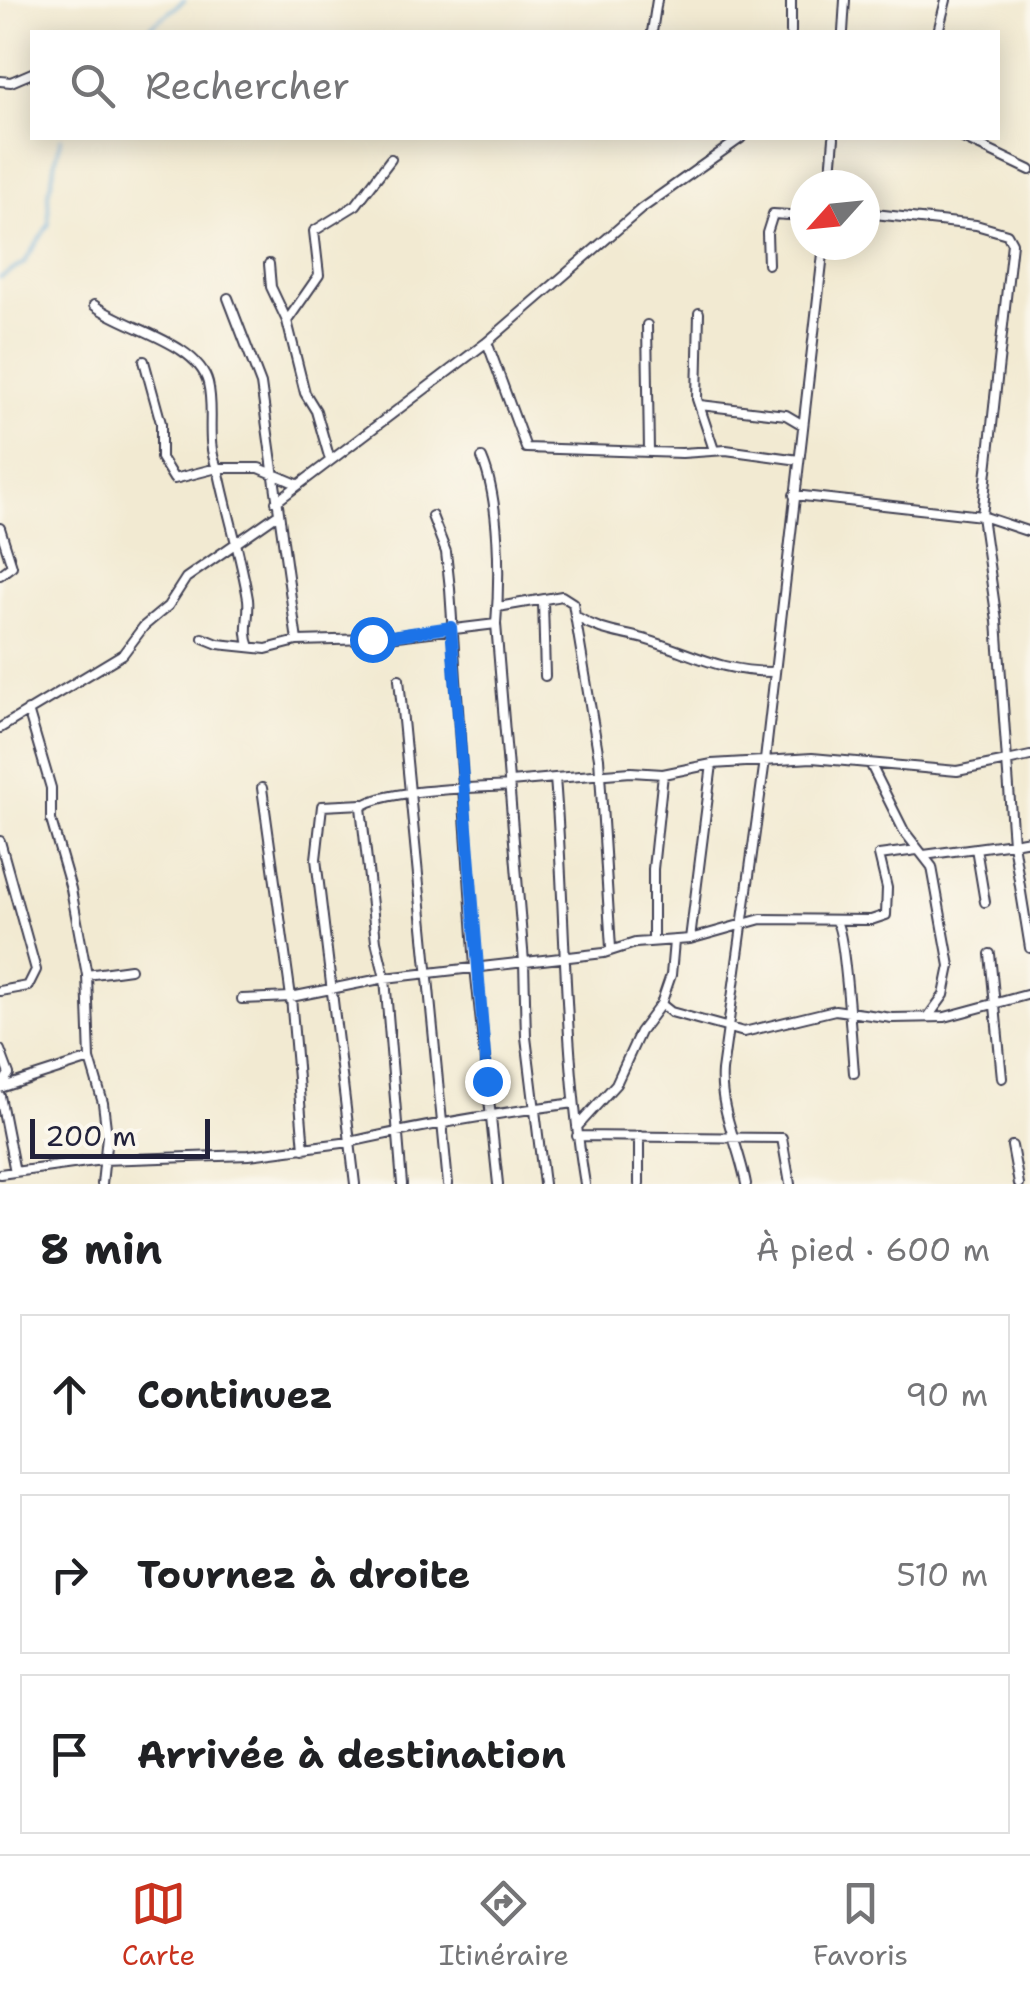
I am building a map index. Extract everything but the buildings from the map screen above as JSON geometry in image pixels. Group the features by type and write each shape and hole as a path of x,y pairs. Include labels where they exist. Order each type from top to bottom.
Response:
{"street":[{"path":"652,30 656,0"},
{"path":"792,0 792,30"},
{"path":"843,30 845,0"},
{"path":"938,30 946,0"},
{"path":"0,81 11,82 30,74"},
{"path":"276,502 488,342 642,209 738,140"},
{"path":"831,170 834,140"},
{"path":"967,140 1030,170"},
{"path":"286,322 319,275 314,231 356,205 391,158"},
{"path":"768,264 767,234 773,214 790,215"},
{"path":"880,215 976,225 1007,234 1012,242 982,516 998,620 1013,843 1030,948"},
{"path":"746,1184 738,1138 720,1100 765,760 822,260"},
{"path":"269,264 271,287 330,460"},
{"path":"228,298 261,384 297,642"},
{"path":"94,306 178,350 204,373 210,402 209,448 238,542 250,647"},
{"path":"699,312 700,405 714,450"},
{"path":"647,325 648,450"},
{"path":"488,342 526,448 714,450 799,460"},
{"path":"144,361 161,423 162,464 179,479 240,466 273,473 297,484"},
{"path":"700,405 786,415 804,425"},
{"path":"482,458 489,475 526,1036 544,1184"},
{"path":"794,496 982,516 1030,532"},
{"path":"0,728 122,654 144,626 168,606 186,578 278,514"},
{"path":"432,516 446,552 475,967 498,1184"},
{"path":"0,528 12,566 0,575"},
{"path":"498,608 568,596 577,617 600,775 611,948"},
{"path":"542,601 544,676"},
{"path":"577,617 604,633 648,640 709,665 774,672"},
{"path":"204,638 218,644 278,648 297,642 372,639 496,624"},
{"path":"399,679 448,1184"},
{"path":"28,710 51,788 51,820 71,890 87,975 90,1058 106,1124 102,1184"},
{"path":"355,1184 316,864 318,820 326,804 364,804 555,778 664,774 712,764 765,760 812,758 957,771 1030,756"},
{"path":"690,940 712,764"},
{"path":"871,765 932,867 950,966 944,995 928,1017"},
{"path":"654,941 653,870 664,774"},
{"path":"555,778 574,1104 585,1184"},
{"path":"262,788 292,997 304,1150"},
{"path":"364,804 376,942 385,978 402,1184"},
{"path":"242,999 292,997 385,978 430,975 563,954 604,953 611,948 654,941 690,940 744,923 871,920 886,915 888,906 879,856 1030,840"},
{"path":"0,841 36,970 31,984 0,991"},
{"path":"976,848 986,902"},
{"path":"836,922 843,935 854,1073"},
{"path":"577,1131 616,1084 640,1032 661,1004 672,975 674,941"},
{"path":"990,954 1002,1078"},
{"path":"87,975 130,969"},
{"path":"661,1004 671,1012 698,1016 730,1032 774,1027 818,1012 840,1010 847,1014 928,1017 1030,994"},
{"path":"0,1050 9,1074 0,1088"},
{"path":"0,1088 90,1058"},
{"path":"0,1096 14,1172"},
{"path":"0,1174 102,1160 304,1150 468,1116 574,1104"},
{"path":"577,1131 782,1138 790,1184"},
{"path":"639,1136 639,1184"},
{"path":"1012,1146 1018,1184"}],"waterway":[{"path":"146,30 185,0"},
{"path":"0,278 24,263 49,224 48,195 61,140"}],"route":[{"path":"372,639 451,627 487,1081"}]}
